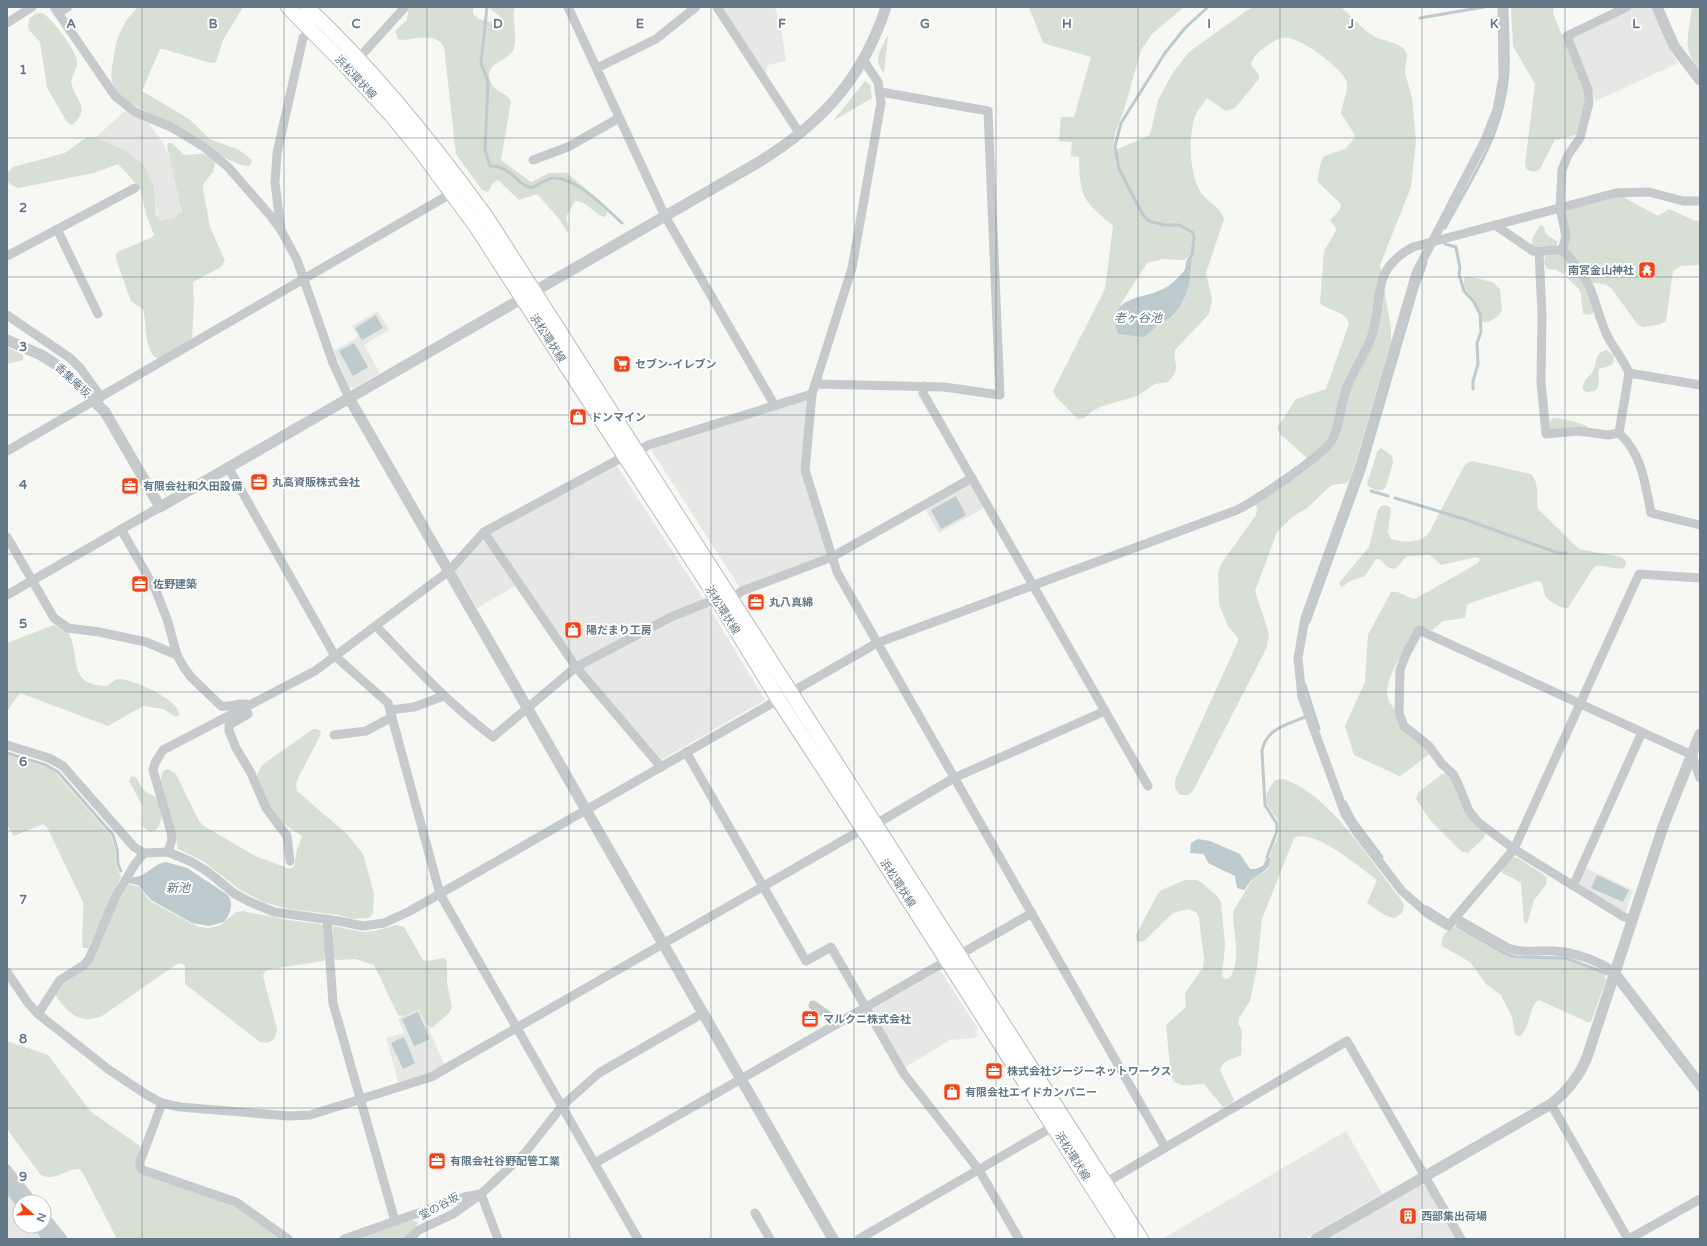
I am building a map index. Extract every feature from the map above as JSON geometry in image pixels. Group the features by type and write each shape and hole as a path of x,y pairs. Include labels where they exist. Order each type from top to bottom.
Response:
{"main road":[{"name":"浜松環状線","path":"288,7 312,30 391,115 529,294 638,452 732,598 792,692 869,826"},
{"name":"浜松環状線","path":"306,7 358,59 421,132 462,183 487,218 529,294 625,456 716,597 778,699 869,826 954,958 1141,1239"},
{"name":"浜松環状線","path":"954,958 1054,1126 1125,1239"}],"street":[{"path":"7,23 32,7"},
{"path":"68,7 56,10 115,96 135,112 171,127 216,157 250,190 281,230 305,279 333,362 349,398 833,1239"},
{"path":"358,59 405,7"},
{"path":"568,7 665,216 775,406"},
{"path":"597,68 656,39 696,7"},
{"path":"716,7 800,134"},
{"path":"7,595 760,162 800,134 835,101 864,61 873,43 886,7"},
{"path":"1502,7 1503,77 1497,110 1485,140 1416,273 1359,468 1304,618 1299,644 1298,671 1306,710 1340,803 1351,824 1394,882 1410,900 1428,914 1448,926 1514,849 1639,574 1700,578"},
{"path":"1562,251 1566,236 1560,208 1560,183 1564,162 1577,144 1589,103 1588,90 1567,36 1627,7"},
{"path":"1657,7 1674,46 1700,80"},
{"path":"281,230 275,184 277,153 303,38 312,30"},
{"path":"864,61 873,72 881,92 881,103 852,268 812,394 805,470 837,572 1165,1147"},
{"path":"815,384 944,387 1000,396 988,111 881,92"},
{"path":"533,160 568,147 620,118"},
{"path":"7,256 135,188"},
{"path":"7,745 48,758 63,766 126,839 144,853 168,852 200,866 235,894 261,907 288,914 327,919 363,926 374,926 395,919 440,894 877,642 1237,510 1257,499 1327,447 1336,433 1345,392 1373,332 1377,317 1380,283 1385,271 1402,253 1413,247 1432,241 1605,195 1627,191 1660,194 1683,202 1700,201"},
{"path":"7,451 452,193"},
{"path":"1495,225 1522,245 1539,252 1562,251"},
{"path":"57,229 98,314"},
{"path":"1562,251 1586,278 1594,294 1605,332 1624,360 1629,373 1619,433"},
{"path":"1539,252 1542,314 1541,381 1546,434 1578,431 1608,435 1619,433"},
{"path":"7,315 70,358 81,369 98,399"},
{"name":"香集庵坂","path":"7,340 54,363 98,399 160,506"},
{"path":"1629,373 1700,385"},
{"path":"924,386 923,393 1148,786"},
{"path":"638,452 648,445 812,394"},
{"path":"1619,433 1635,450 1644,478 1651,513 1700,525"},
{"path":"168,852 172,839 171,832 154,778 155,763 163,750 315,671 449,571 484,532 625,456"},
{"path":"228,467 335,656 388,703 440,894 638,1239"},
{"path":"732,598 742,591 832,557 972,478"},
{"path":"121,529 156,592 167,618 177,655 191,677 221,706 226,707 238,703 247,706"},
{"path":"484,532 576,667 660,767"},
{"path":"7,537 54,618 68,628 99,632 146,642 177,655"},
{"path":"376,626 466,717 493,737 576,667 673,616 706,603 716,597"},
{"path":"1632,920 1624,917 1514,849 1473,817 1453,774 1442,764 1429,746 1401,722 1399,713 1399,678 1406,654 1419,630 1692,755 1700,778"},
{"path":"334,735 366,731 391,713 444,696"},
{"path":"247,706 248,714 229,725 229,731 236,748 251,773 266,808 287,836 290,862"},
{"path":"7,972 28,1003 38,1014 108,1069 146,1096 162,1103 180,1106 296,1116 310,1115 430,1077 954,778 1105,711"},
{"path":"1573,886 1642,732"},
{"path":"1316,1239 1550,1104 1568,1090 1584,1066 1666,818 1700,734"},
{"path":"686,752 806,961 831,947 904,1074 979,1170 1019,1239"},
{"path":"38,1014 60,980 84,965 89,959 115,898 135,864 144,853"},
{"path":"595,1163 1032,913"},
{"path":"1455,918 1508,948 1518,952 1567,952 1605,965 1615,972 1700,1083"},
{"path":"327,919 333,1003 395,1221"},
{"path":"813,1005 834,1020 836,1025"},
{"name":"堂の谷坂","path":"409,1239 419,1230 453,1214 481,1194 525,1153 562,1106 599,1073 703,1013"},
{"path":"1105,1183 1347,1041 1461,1239"},
{"path":"162,1103 140,1162 140,1167 143,1170 236,1202 288,1239"},
{"path":"1550,1104 1629,1239 1700,1198"},
{"path":"859,1239 1054,1126"},
{"path":"7,1169 27,1194"},
{"path":"344,1239 464,1197 481,1194 498,1239"},
{"path":"755,1213 770,1239"},
{"path":"52,1225 63,1239"}],"shaded area":[{"path":"138,7 243,7 223,40 216,62 211,63 160,49 142,91 189,119 210,139 239,150 252,160 250,166 235,163 226,158 178,126 133,104 116,90 111,76 115,48 125,23"},
{"path":"411,7 473,7 473,14 479,19 495,23 498,22 500,16 491,10 490,7 515,7 514,48 508,56 495,65 489,72 489,77 493,86 506,95 511,101 501,160 531,182 549,173 567,173 606,206 607,214 604,217 583,203 575,201 566,217 569,230 567,232 560,220 537,194 519,200 498,180 493,183 488,192 482,190 456,154 444,47 441,42 431,38 398,39 395,31 407,20 408,10"},
{"path":"720,7 775,7 781,28 786,61 768,65 765,75"},
{"path":"1029,7 1184,7 1152,34 1141,50 1124,110 1115,133 1113,146 1116,150 1150,135 1158,100 1172,74 1189,52 1246,11 1254,7 1341,7 1367,32 1377,38 1396,44 1403,48 1407,54 1405,73 1412,98 1416,141 1411,187 1380,265 1391,328 1391,342 1351,477 1347,483 1332,485 1307,508 1292,517 1277,532 1255,591 1269,634 1267,647 1194,789 1189,795 1180,795 1175,788 1175,780 1238,641 1238,638 1228,626 1219,604 1218,573 1221,564 1256,515 1257,508 1255,504 1307,458 1280,434 1277,428 1296,399 1326,389 1349,324 1344,316 1320,303 1324,251 1336,231 1335,226 1330,221 1340,209 1341,204 1317,181 1321,162 1324,156 1345,149 1355,138 1341,113 1347,84 1342,74 1318,53 1298,41 1290,38 1283,38 1270,43 1254,58 1251,65 1259,75 1259,79 1235,108 1226,111 1207,98 1197,112 1193,122 1191,152 1193,172 1199,189 1219,210 1224,219 1206,273 1212,299 1209,314 1175,350 1176,370 1168,382 1155,384 1137,396 1103,406 1092,411 1084,418 1078,419 1056,397 1053,391 1105,289 1113,226 1095,210 1085,197 1080,181 1079,157 1071,156 1072,142 1059,141 1061,117 1074,117 1091,57 1043,43","holes":["1192,255 1191,275 1173,316 1160,323 1120,305 1147,263 1163,259 1184,260"]},
{"path":"1511,7 1554,7 1553,13 1584,91 1585,104 1576,135 1555,140 1540,169 1534,172 1527,170 1525,164 1535,84 1513,46"},
{"path":"1634,7 1651,7 1669,49 1678,63 1596,101 1570,37"},
{"path":"1692,7 1700,7 1700,71 1690,56 1688,48 1688,33"},
{"path":"42,13 62,34 76,56 77,66 71,82 82,109 78,119 72,125 67,122 47,88 40,42 29,30 28,24 30,18 35,14"},
{"path":"887,36 884,73 880,68 878,59"},
{"path":"865,81 870,85 872,98 833,121"},
{"path":"125,111 147,121 163,143 171,161 182,206 180,214 176,217 164,221 157,219 154,188 95,138"},
{"path":"87,137 94,137 128,152 145,167 154,188 156,216 161,221 176,217 182,211 167,146 168,143 172,143 184,155 204,154 215,163 213,172 204,183 203,189 210,227 225,261 221,267 193,282 194,302 192,339 159,359 150,351 146,337 143,309 131,301 116,259 116,254 119,251 151,238 154,235 146,214 140,188 118,164 94,173 18,188 7,182 7,173 13,167 65,153"},
{"path":"1621,196 1658,216 1669,209 1693,220 1700,221 1700,265 1681,266 1673,271 1666,321 1661,324 1644,327 1638,325 1611,288 1605,284 1592,283 1567,250 1566,211"},
{"path":"1540,225 1543,225 1546,234 1558,242 1556,246 1532,246 1532,239"},
{"path":"1561,253 1569,262 1566,271 1563,274 1557,270 1547,269 1544,262 1546,255"},
{"path":"1572,268 1579,272 1594,311 1592,314 1587,315 1583,313 1579,289 1567,278 1567,273"},
{"path":"1466,276 1492,282 1500,289 1502,310 1494,319 1488,322 1482,322 1475,302 1464,287 1464,278"},
{"path":"378,311 389,330 364,345 380,373 354,388 349,387 334,351 358,337 352,326"},
{"path":"7,347 23,355 23,360 7,364"},
{"path":"1607,350 1613,355 1614,360 1612,365 1599,369 1599,383 1595,391 1587,392 1583,390 1584,382 1594,370 1598,356 1603,351"},
{"name":"丸八真綿","path":"805,400 808,401 801,471 827,552 825,555 740,588 650,448"},
{"path":"1553,418 1577,422 1587,427 1585,429 1550,429 1548,424"},
{"path":"1381,448 1392,456 1393,463 1384,489 1375,490 1367,484 1377,452"},
{"path":"1472,461 1531,474 1537,486 1538,509 1579,549 1621,557 1625,560 1626,564 1624,568 1620,569 1602,566 1594,567 1568,608 1559,606 1548,599 1545,595 1543,585 1541,582 1537,581 1470,603 1467,605 1465,618 1443,621 1432,630 1422,628 1398,661 1389,680 1387,689 1390,703 1429,752 1429,754 1399,776 1354,755 1345,726 1365,682 1368,635 1391,592 1397,592 1415,599 1478,563 1480,559 1476,557 1441,565 1430,555 1408,556 1396,568 1393,569 1379,559 1376,559 1365,576 1350,581 1342,587 1339,583 1369,547 1378,510 1381,506 1386,505 1391,508 1388,532 1391,539 1412,541 1421,539 1429,533 1463,468 1466,464"},
{"path":"617,466 704,600 581,661 573,658 491,537 491,532"},
{"path":"968,484 972,486 984,508 939,533 925,509"},
{"path":"484,537 517,585 477,608 456,572 456,568"},
{"path":"708,606 765,700 659,761 583,671 584,667 675,620"},
{"path":"54,625 69,633 78,669 81,676 86,681 94,685 107,686 118,679 124,679 164,696 178,709 179,715 176,717 163,709 143,706 108,726 20,693 7,711 7,643"},
{"path":"313,729 317,729 321,732 320,736 298,778 296,785 297,791 347,834 363,854 374,893 373,913 369,918 352,919 340,915 289,909 263,902 239,889 203,861 178,849 175,832 160,781 163,771 168,769 176,774 199,821 204,826 255,856 290,869 294,867 297,850 302,836 284,824 269,807 257,775 262,765"},
{"path":"7,755 52,769 111,836 115,849 116,865 121,877 88,948 83,948 82,942 83,902 47,827 43,824 14,836 7,824"},
{"path":"1447,773 1485,832 1484,838 1468,853 1461,851 1430,820 1416,799 1419,792 1442,774"},
{"path":"131,776 136,777 141,787 155,797 159,802 161,812 160,823 155,830 150,832 142,826 143,807 129,781"},
{"path":"1283,779 1300,787 1316,798 1332,813 1362,848 1400,898 1404,906 1402,913 1394,918 1386,916 1367,903 1377,880 1349,859 1325,844 1313,838 1303,836 1294,838 1262,919 1257,967 1250,1001 1239,1018 1238,1024 1242,1030 1241,1055 1226,1062 1220,1070 1234,1100 1232,1103 1223,1107 1204,1084 1181,1085 1174,1081 1171,1076 1166,1025 1186,1007 1185,993 1203,968 1204,959 1199,918 1197,913 1189,909 1173,913 1144,941 1137,942 1136,935 1161,890 1185,880 1197,880 1217,896 1221,902 1225,946 1222,976 1225,979 1230,978 1236,960 1233,912 1255,876 1269,868 1271,854 1279,831 1279,824 1267,803 1266,797 1275,780"},
{"path":"1512,857 1518,858 1547,877 1546,885 1534,900 1527,924 1524,922 1521,883 1502,873 1501,870"},
{"path":"1584,867 1633,890 1625,913 1576,883"},
{"path":"129,884 139,887 150,901 199,927 209,928 221,925 236,912 243,911 287,920 320,924 324,926 326,956 324,961 265,971 263,976 277,1029 274,1038 270,1042 260,1042 185,984 185,966 181,963 177,964 102,1016 90,1019 80,1018 71,1013 62,1004 57,998 56,993 63,983 86,968 112,911"},
{"path":"396,925 404,927 423,960 428,961 444,958 447,961 447,983 452,1007 449,1013 432,1028 427,1025 419,1010 404,1016 398,1015 374,965 356,959 338,960 333,958 333,926 363,932 375,931"},
{"path":"1455,927 1516,959 1565,959 1604,973 1606,980 1591,1022 1587,1022 1539,1000 1533,1006 1524,1032 1520,1036 1515,1035 1512,1017 1501,995 1486,984 1470,962 1442,946 1442,940 1445,934"},
{"path":"940,970 978,1029 975,1031 978,1036 974,1038 950,1040 904,1068 872,1012 873,1009"},
{"path":"417,1010 421,1011 445,1066 429,1074 399,1084 386,1038 404,1033 398,1018"},
{"path":"7,1041 48,1055 91,1112 140,1146 136,1168 234,1206 282,1239 117,1239 83,1173 79,1169 50,1177 40,1174 7,1129"},
{"path":"1346,1131 1382,1194 1304,1239 1162,1239"},
{"name":"西部集出荷場","path":"1421,1185 1426,1187 1456,1239 1327,1239"},
{"path":"7,1190 12,1197 12,1234 40,1234 44,1239 7,1239"},
{"path":"411,1220 418,1222 415,1229 405,1239 355,1239"}],"water":[{"name":"老ヶ谷池","path":"1191,254 1191,271 1186,294 1183,302 1173,315 1144,337 1118,334 1116,320 1118,310 1132,299 1162,290 1171,284 1184,271 1186,261"},
{"path":"376,315 383,328 362,340 355,328"},
{"path":"354,343 368,367 353,376 339,351"},
{"path":"956,496 966,515 941,529 931,510"},
{"path":"1198,839 1210,841 1240,854 1250,869 1263,866 1267,857 1270,858 1268,868 1255,877 1244,890 1237,888 1235,876 1208,863 1204,854 1190,853 1191,843"},
{"name":"新池","path":"166,862 187,868 228,895 231,906 228,916 224,922 209,926 192,923 151,900 138,885 129,883 131,877 145,874 157,865"},
{"path":"1597,875 1629,890 1623,902 1591,888"},
{"path":"418,1012 430,1039 414,1046 402,1019"},
{"path":"404,1037 415,1063 403,1069 391,1043"}],"waterway":[{"path":"487,7 481,63 488,82 485,150 490,166 503,168 525,186 531,188 551,178 562,179 572,183 599,202 622,223"},
{"path":"1192,255 1194,237 1192,232 1179,225 1164,225 1149,221 1143,215 1119,169 1115,146 1121,123 1165,53 1185,28 1208,7"},
{"path":"1420,18 1484,7"},
{"path":"1445,228 1480,164 1501,113 1508,74 1507,7"},
{"path":"1445,244 1456,247 1460,268 1459,274 1464,291 1474,302 1480,314 1481,332 1477,343 1478,364 1473,381 1473,389"},
{"path":"1309,622 1364,470 1417,288 1426,263"},
{"path":"1371,491 1388,496"},
{"path":"1395,498 1464,519 1558,553 1566,553"},
{"path":"1305,685 1319,729"},
{"path":"1267,857 1277,831 1277,824 1265,805 1262,751 1264,744 1272,733 1284,725 1305,717"},
{"path":"7,753 46,765 58,772 113,835 117,849 118,864 121,871"},
{"path":"1345,802 1355,821 1382,857"},
{"path":"1427,907 1447,920"},
{"path":"1457,926 1506,954 1516,957 1566,958 1608,974"},
{"path":"1618,984 1700,1091"},
{"path":"7,1180 18,1194"},
{"path":"49,1234 52,1239"}],"place":[{"name":"南宮金山神社","path":"1647,270"},
{"name":"セブン-イレブン","path":"622,364"},
{"name":"ドンマイン","path":"578,417"},
{"name":"丸高資販株式会社","path":"259,482"},
{"name":"有限会社和久田設備","path":"130,486"},
{"name":"佐野建築","path":"140,584"},
{"name":"丸八真綿","path":"756,602"},
{"name":"陽だまり工房","path":"573,630"},
{"name":"マルクニ株式会社","path":"810,1019"},
{"name":"株式会社ジージーネットワークス","path":"994,1071"},
{"name":"有限会社エイドカンパニー","path":"952,1092"},
{"name":"有限会社谷野配管工業","path":"437,1161"},
{"name":"西部集出荷場","path":"1408,1216"}]}
